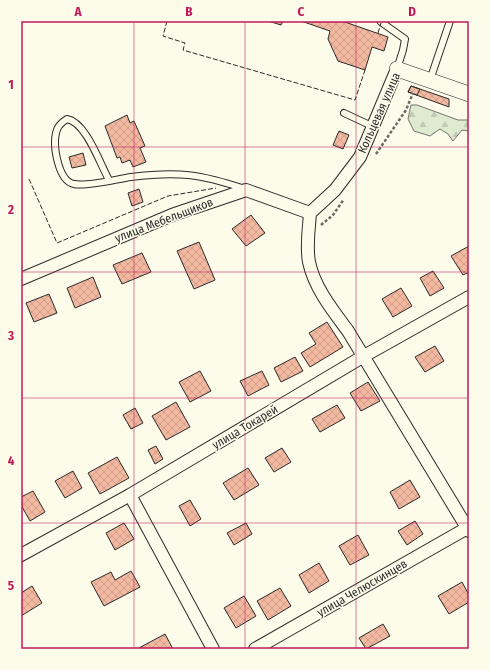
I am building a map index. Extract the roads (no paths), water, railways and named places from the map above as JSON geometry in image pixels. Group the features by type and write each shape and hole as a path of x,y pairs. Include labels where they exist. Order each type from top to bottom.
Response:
{"street":[{"name":"Кольцевая улица","path":"310,213 335,190 360,157 374,127 397,68 430,80 468,91"},
{"path":"246,190 310,213 308,247 312,273 328,302 364,356 468,529"},
{"name":"улица Мебельщиков","path":"21,278 172,215 246,190"},
{"name":"улица Токарей","path":"21,555 130,495 364,356 469,297"},
{"path":"130,495 213,649"},
{"name":"улица Челюскинцев","path":"255,649 468,529"}],"lane":[{"path":"430,80 450,21"},
{"path":"381,22 405,39 404,50 397,68"},
{"path":"344,113 374,127"},
{"path":"108,180 84,130 74,120 67,119 61,123 56,132 55,141 63,176 73,184 108,180 159,174 181,173 207,177 246,190"}]}
